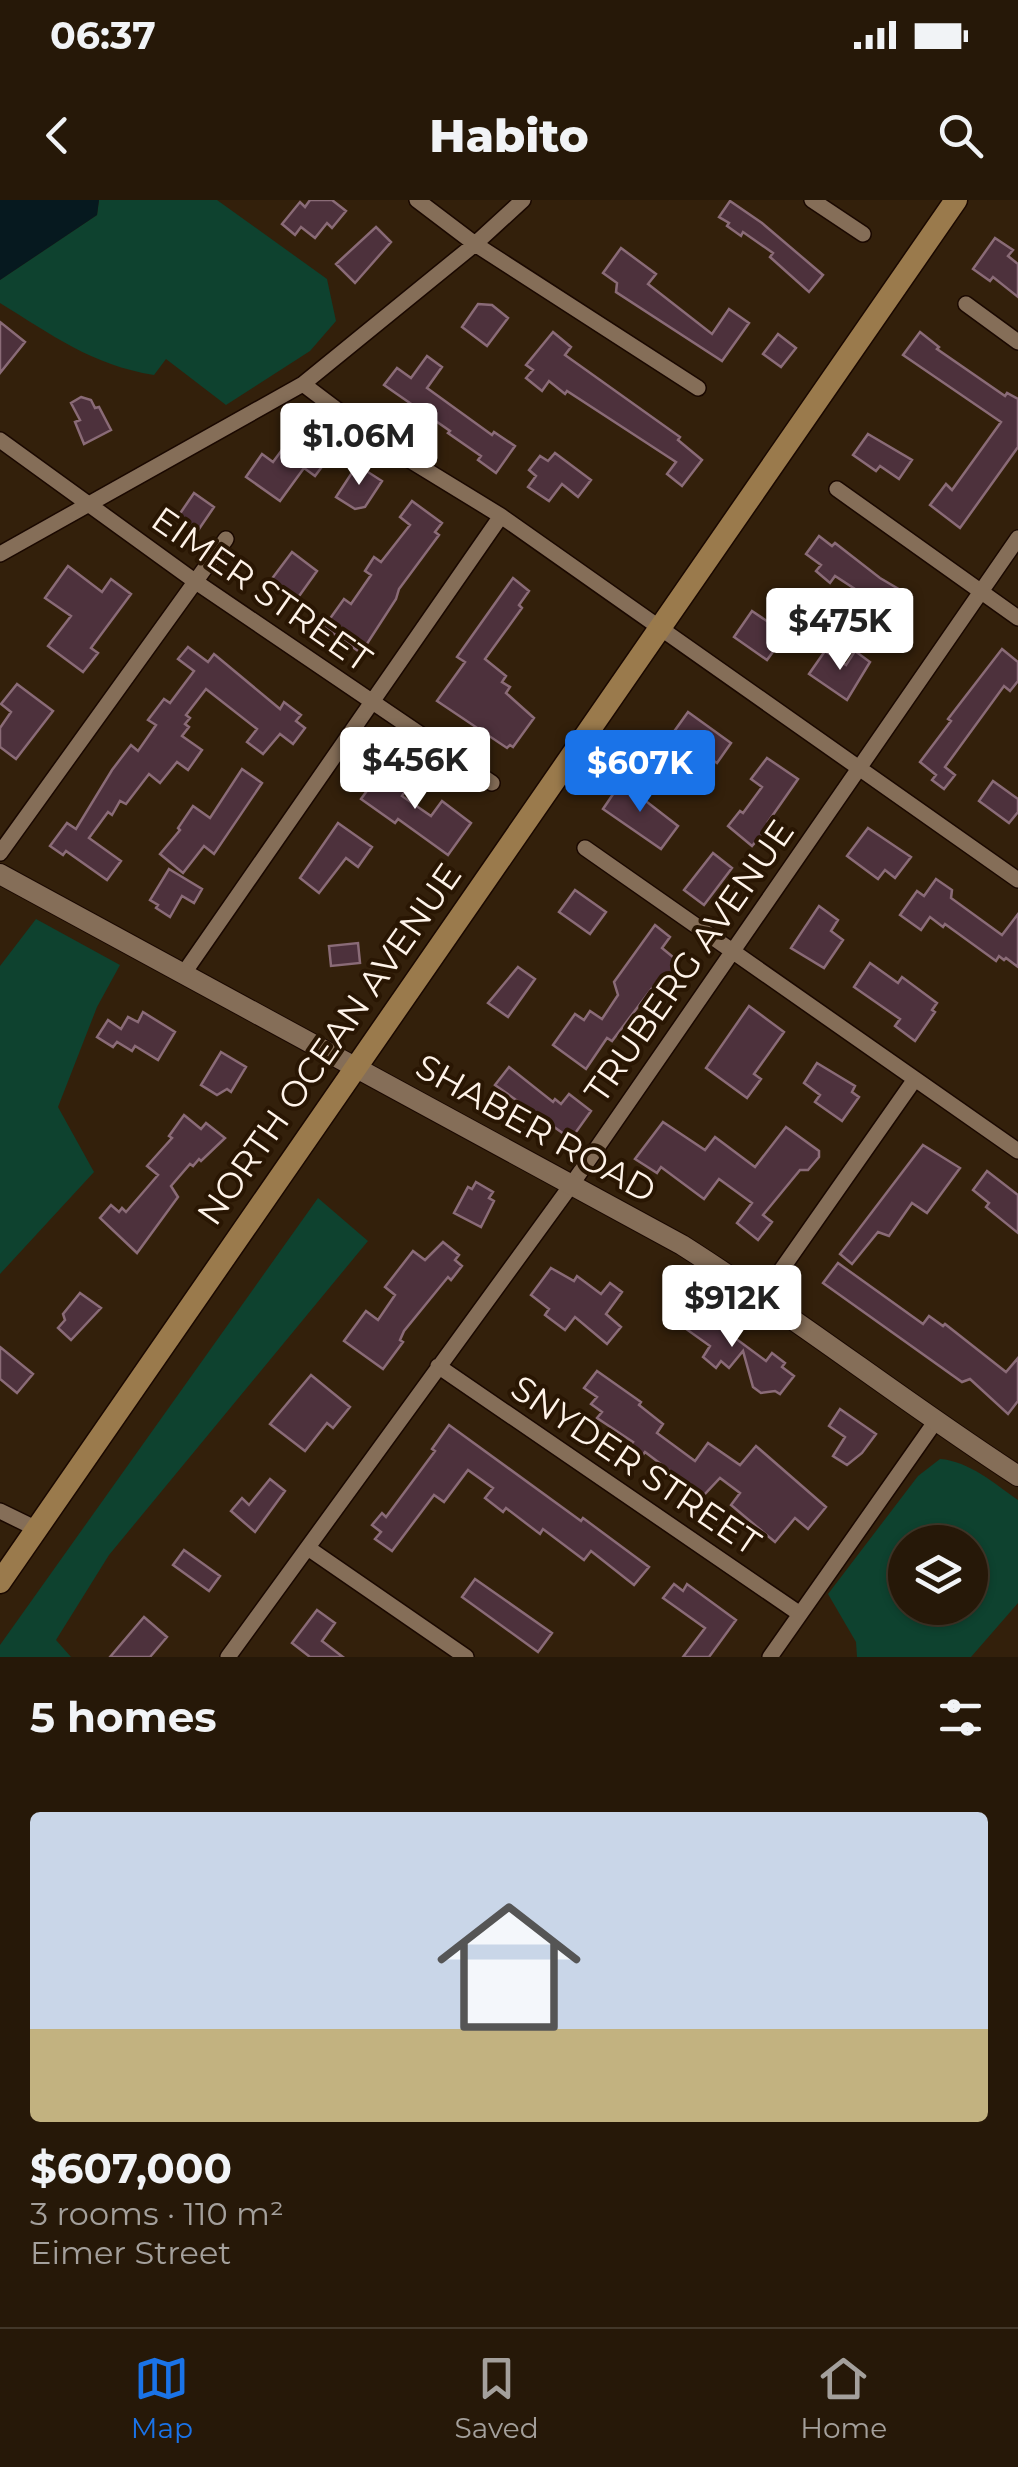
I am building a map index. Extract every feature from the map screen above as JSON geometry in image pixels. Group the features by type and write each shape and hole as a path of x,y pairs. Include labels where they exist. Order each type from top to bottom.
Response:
{"main road":[{"name":"NORTH OCEAN AVENUE","path":"0,1582 956,200"}],"street":[{"path":"417,200 475,244 698,388"},
{"path":"0,554 304,384 475,244 522,200"},
{"path":"812,200 863,234"},
{"path":"966,304 1018,342"},
{"path":"304,384 378,440 501,516 1018,880"},
{"name":"EIMER STREET","path":"0,440 196,582 492,783"},
{"path":"837,490 1018,618"},
{"path":"184,973 501,516"},
{"name":"TRUBERG AVENUE","path":"228,1657 572,1184 1018,538"},
{"path":"0,854 226,539"},
{"path":"585,848 1018,1150"},
{"name":"SHABER ROAD","path":"0,874 682,1245 763,1296 935,1422 1018,1476"},
{"path":"763,1296 914,1079"},
{"name":"SNYDER STREET","path":"438,1366 800,1614"},
{"path":"770,1657 935,1422"},
{"path":"0,1512 37,1529"},
{"path":"308,1548 466,1657"}],"green space":[{"path":"99,200 217,200 327,279 336,321 310,351 226,405 166,359 154,375 111,364 73,347 0,303 0,280 97,215"},
{"path":"36,919 120,965 97,1007 58,1107 94,1172 0,1274 0,966"},
{"path":"318,1198 368,1241 109,1555 56,1640 71,1657 0,1657 0,1645"},
{"path":"940,1459 981,1474 1018,1500 1018,1603 971,1657 857,1657 856,1642 828,1594 918,1476"}],"water":[{"path":"0,200 99,200 97,215 0,280"}],"building":[{"path":"310,200 332,200 346,211 332,228 327,223 315,238 301,227 295,235 282,224 300,202 305,207"},
{"path":"730,201 823,275 809,292 770,257 773,253 743,232 741,236 719,217"},
{"path":"376,227 391,242 355,283 336,264"},
{"path":"995,238 1013,250 1008,256 1018,264 1018,297 993,277 990,281 973,269"},
{"path":"621,248 656,274 648,284 712,334 729,309 749,323 722,361 616,292 617,283 603,273"},
{"path":"478,304 492,305 508,318 487,346 462,327"},
{"path":"0,322 25,342 0,373"},
{"path":"553,332 571,347 565,355 680,437 678,440 702,460 682,486 667,474 676,462 567,391 565,394 549,381 542,391 526,378 533,370 526,365"},
{"path":"920,332 937,349 1005,396 1007,393 1018,399 1018,447 960,528 930,505 946,484 952,490 1001,422 903,355"},
{"path":"778,334 796,348 781,367 763,354"},
{"path":"427,356 442,367 427,388 492,435 494,432 515,446 496,473 450,431 384,385 397,368 411,378"},
{"path":"81,397 99,407 111,430 84,444 75,422 80,420 71,403"},
{"path":"296,431 330,456 315,476 304,468 280,501 246,477 262,454 273,462"},
{"path":"868,434 912,460 899,479 880,466 876,471 853,455"},
{"path":"555,453 591,480 578,497 562,484 549,501 528,487 536,476 529,470 540,456 548,461"},
{"path":"357,465 382,481 365,507 355,509 336,497"},
{"path":"194,493 214,507 197,532 177,518"},
{"path":"412,501 442,523 435,532 439,535 399,589 361,653 324,627 344,599 351,604 371,575 365,571 374,557 381,562 410,525 400,517"},
{"path":"819,536 912,597 898,617 835,576 830,583 816,571 821,565 806,554"},
{"path":"292,552 317,571 297,599 271,580"},
{"path":"68,566 102,592 111,579 131,594 91,648 98,653 83,672 48,646 71,616 45,598"},
{"path":"513,578 529,591 519,605 522,608 485,659 506,676 502,682 510,687 506,693 534,718 513,747 507,748 437,701 465,662 457,657"},
{"path":"752,611 786,634 767,660 734,637"},
{"path":"188,647 208,662 214,654 280,709 284,702 301,715 296,721 305,728 293,744 280,734 263,754 247,742 257,729 206,689 186,715 190,718 185,724 189,727 182,736 202,750 188,770 177,762 160,783 149,774 126,804 120,801 112,815 108,812 89,838 121,861 107,880 66,851 63,855 50,846 67,823 76,829 131,745 138,751 156,725 148,720 164,699 170,703 194,671 178,659"},
{"path":"1002,649 1018,662 1018,681 1010,691 1004,686 945,767 955,775 944,789 932,780 936,775 920,762"},
{"path":"825,651 846,665 855,651 870,662 847,700 809,674"},
{"path":"17,684 53,711 16,759 0,747 0,728 11,712 1,704"},
{"path":"688,712 731,743 717,763 673,733"},
{"path":"767,758 798,779 768,822 771,824 752,846 728,826 762,787 751,779"},
{"path":"385,766 410,784 402,796 431,816 442,801 471,823 448,855 398,819 395,823 361,799"},
{"path":"242,769 262,783 214,854 204,846 183,873 160,854 193,806 210,818"},
{"path":"624,778 641,790 638,795 678,826 661,849 603,809"},
{"path":"993,781 1018,799 1018,812 1009,823 979,801"},
{"path":"338,823 372,847 358,867 346,858 319,893 300,878"},
{"path":"868,828 911,857 895,878 885,870 878,879 847,856"},
{"path":"713,853 732,868 704,905 684,890"},
{"path":"169,869 202,889 194,903 182,896 170,917 150,900"},
{"path":"936,879 952,890 951,898 1002,935 1018,914 1018,967 999,956 996,961 930,917 921,930 900,915 917,891 924,896"},
{"path":"575,890 606,912 590,934 559,912"},
{"path":"819,906 838,920 831,931 843,940 824,968 791,948"},
{"path":"655,925 670,937 662,948 679,962 664,983 659,979 612,1041 607,1038 586,1069 553,1045 575,1014 584,1020 590,1011 602,1019 618,995 614,982"},
{"path":"358,943 360,963 331,966 329,946"},
{"path":"870,963 898,983 902,977 937,1003 915,1041 895,1026 900,1019 854,987"},
{"path":"518,967 535,979 508,1017 488,1003"},
{"path":"749,1006 784,1032 754,1074 761,1079 747,1098 706,1068"},
{"path":"143,1012 175,1032 158,1060 135,1046 132,1051 117,1042 113,1047 97,1037 108,1020 121,1029 128,1017 138,1022"},
{"path":"221,1052 246,1067 231,1092 227,1089 217,1095 201,1085"},
{"path":"817,1063 855,1086 852,1092 859,1097 842,1121 815,1102 820,1095 804,1083"},
{"path":"509,1067 553,1102 555,1099 561,1104 569,1094 591,1111 571,1139 495,1085"},
{"path":"184,1115 201,1129 206,1123 225,1138 201,1161 190,1164 171,1186 178,1197 137,1253 100,1218 111,1205 126,1212 158,1175 147,1166 172,1138 169,1136"},
{"path":"663,1122 705,1150 715,1137 755,1167 786,1127 819,1151 819,1157 808,1170 800,1170 763,1215 772,1222 758,1240 737,1223 752,1203 719,1179 704,1199 661,1167 657,1173 635,1159"},
{"path":"923,1145 960,1168 927,1213 912,1203 889,1236 878,1232 852,1264 840,1254"},
{"path":"987,1171 1018,1195 1018,1233 986,1207 989,1203 973,1190"},
{"path":"476,1182 493,1192 489,1198 494,1201 481,1227 454,1213 468,1187 472,1189"},
{"path":"443,1242 459,1255 455,1260 462,1266 451,1280 448,1277 404,1331 400,1340 403,1342 383,1369 344,1341 366,1311 378,1320 395,1295 385,1287 413,1251 425,1260"},
{"path":"838,1263 923,1324 929,1316 945,1324 1006,1372 1018,1358 1018,1401 1008,1414 970,1379 962,1382 823,1283"},
{"path":"551,1268 574,1281 577,1276 601,1294 610,1283 622,1292 606,1314 621,1327 607,1344 575,1317 565,1330 545,1315 549,1309 531,1295"},
{"path":"80,1293 101,1308 71,1340 58,1328 65,1320 63,1314"},
{"path":"681,1298 766,1361 772,1353 785,1363 782,1367 794,1376 780,1394 761,1393 753,1387 743,1351 729,1368 721,1361 716,1368 703,1357 710,1346 668,1316"},
{"path":"0,1347 33,1374 17,1393 0,1379"},
{"path":"597,1371 641,1402 639,1405 663,1424 657,1433 695,1461 708,1443 740,1465 756,1446 826,1507 808,1529 795,1518 775,1542 731,1505 740,1493 720,1478 703,1496 645,1452 642,1456 629,1447 633,1442 597,1418 602,1412 591,1404 597,1397 584,1388"},
{"path":"311,1375 350,1407 333,1428 327,1423 305,1451 270,1424"},
{"path":"840,1409 876,1434 847,1465 833,1456 845,1437 829,1426"},
{"path":"449,1425 649,1567 634,1585 591,1551 584,1560 543,1529 540,1534 506,1508 503,1512 485,1498 493,1488 468,1470 444,1502 434,1495 392,1551 375,1539 381,1532 372,1525 382,1513 386,1517 435,1451 432,1449"},
{"path":"270,1479 285,1491 255,1532 231,1511 242,1498 249,1505"},
{"path":"184,1550 220,1576 209,1591 173,1565"},
{"path":"475,1579 552,1633 538,1652 462,1597"},
{"path":"674,1584 683,1591 687,1584 736,1620 709,1657 683,1657 705,1628 663,1598"},
{"path":"317,1610 335,1623 322,1641 343,1657 310,1657 292,1643"},
{"path":"144,1617 167,1637 150,1657 110,1657"}]}
